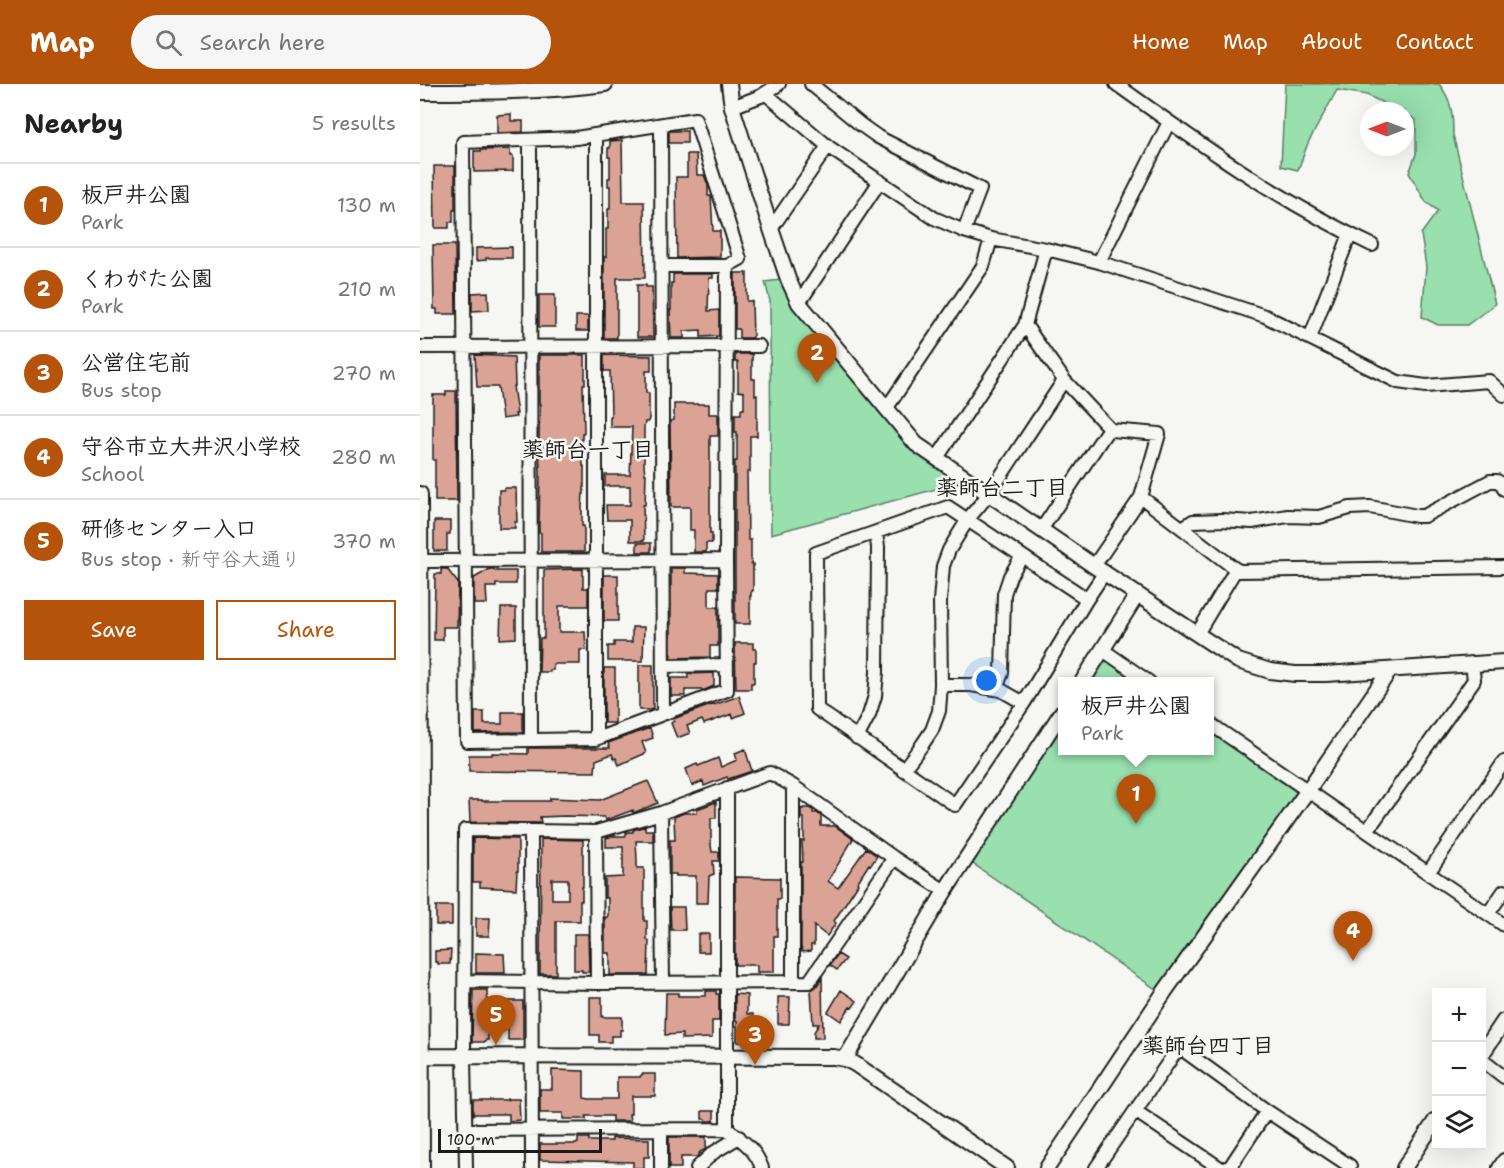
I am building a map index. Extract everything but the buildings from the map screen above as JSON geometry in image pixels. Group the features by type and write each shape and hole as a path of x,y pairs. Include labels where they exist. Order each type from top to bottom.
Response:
{"street":[{"path":"420,92 495,92 605,84"},
{"path":"729,84 732,107 771,229 799,303 916,444 1238,662 1270,671 1295,674 1504,662"},
{"path":"732,107 765,93 779,84"},
{"path":"811,84 878,137 980,189 964,231"},
{"path":"1116,84 1248,176 1350,234 1372,244"},
{"path":"765,93 828,146 934,218 964,231 1099,262 1264,316 1398,382 1426,386 1490,381 1504,395"},
{"path":"662,266 727,266 740,259 695,119 576,138 463,141 467,741 596,739 727,690 727,266"},
{"path":"1099,262 1169,123"},
{"path":"661,125 663,714"},
{"path":"596,136 596,739"},
{"path":"530,140 531,740"},
{"path":"771,229 828,146"},
{"path":"799,303 880,181"},
{"path":"1310,338 1350,234"},
{"path":"886,409 983,266 991,239"},
{"path":"937,458 1025,325 1046,249"},
{"path":"1025,325 1064,380 1111,430 1159,434 1141,497 1100,569 1086,599 1024,703 955,805 817,709 816,553 948,507 1086,599"},
{"path":"420,347 759,346"},
{"path":"903,770 932,729 939,711 940,601 943,566 949,550 1064,380"},
{"path":"1041,530 1109,428"},
{"path":"1182,528 1193,521 1252,522 1288,516 1319,518 1350,508 1370,507 1424,516 1490,481 1497,481 1504,489"},
{"path":"420,494 422,1168"},
{"path":"1141,497 1238,571 1504,567"},
{"path":"857,738 869,715 875,696 878,558 876,533"},
{"path":"996,689 1002,673 1004,594 1010,576 1022,556"},
{"path":"420,561 726,560"},
{"path":"1197,634 1236,569"},
{"path":"1085,677 1137,595"},
{"path":"1103,650 1143,677"},
{"path":"1367,831 1474,680 1472,664"},
{"path":"663,666 727,666"},
{"path":"1047,1168 1162,994 1308,790 1390,670"},
{"path":"941,685 971,685 1001,690 1024,703"},
{"path":"844,1059 945,891 1058,718"},
{"path":"1214,726 1504,925"},
{"path":"1428,873 1504,762"},
{"path":"466,1168 465,830 596,832 661,813 770,773 793,786 894,858 945,891"},
{"path":"793,786 793,982"},
{"path":"727,788 727,1129"},
{"path":"661,813 663,982"},
{"path":"531,831 532,1168"},
{"path":"596,832 597,982"},
{"path":"465,981 809,982 894,858"},
{"path":"1488,914 1504,891"},
{"path":"1486,1048 1504,1021"},
{"path":"1096,1168 1179,1047 1350,1166 1349,1168"},
{"path":"421,1056 824,1056 844,1059 1007,1168"},
{"path":"1486,1063 1504,1077"},
{"path":"1135,1111 1220,1168"},
{"path":"1226,1168 1230,1167 1268,1111"},
{"path":"1404,1168 1432,1127"},
{"path":"661,1129 661,1168"},
{"path":"466,1130 727,1129 739,1137 759,1157 762,1168"},
{"path":"697,1168 713,1153 739,1137"},
{"path":"1499,1168 1504,1160"}],"green space":[{"path":"1285,84 1439,84 1451,108 1453,135 1495,304 1467,325 1438,325 1422,317 1426,267 1421,234 1438,211 1426,202 1409,173 1416,154 1414,102 1381,102 1367,95 1337,90 1308,143 1298,170 1281,166"},
{"path":"788,279 916,444 969,480 771,534 770,301 765,282"},
{"path":"1103,650 1142,677 1085,677"},
{"path":"1058,718 1058,755 1214,755 1214,726 1308,790 1163,994 966,859"}],"place":[{"name":"くわがた公園","path":"817,383"},
{"name":"板戸井公園","path":"1136,824"},
{"name":"守谷市立大井沢小学校","path":"1353,961"},
{"name":"研修センター入口","path":"496,1045"},
{"name":"公営住宅前","path":"755,1065"}],"district":[{"name":"薬師台一丁目","path":"588,449"},
{"name":"薬師台二丁目","path":"1002,487"},
{"name":"薬師台四丁目","path":"1208,1045"}]}
